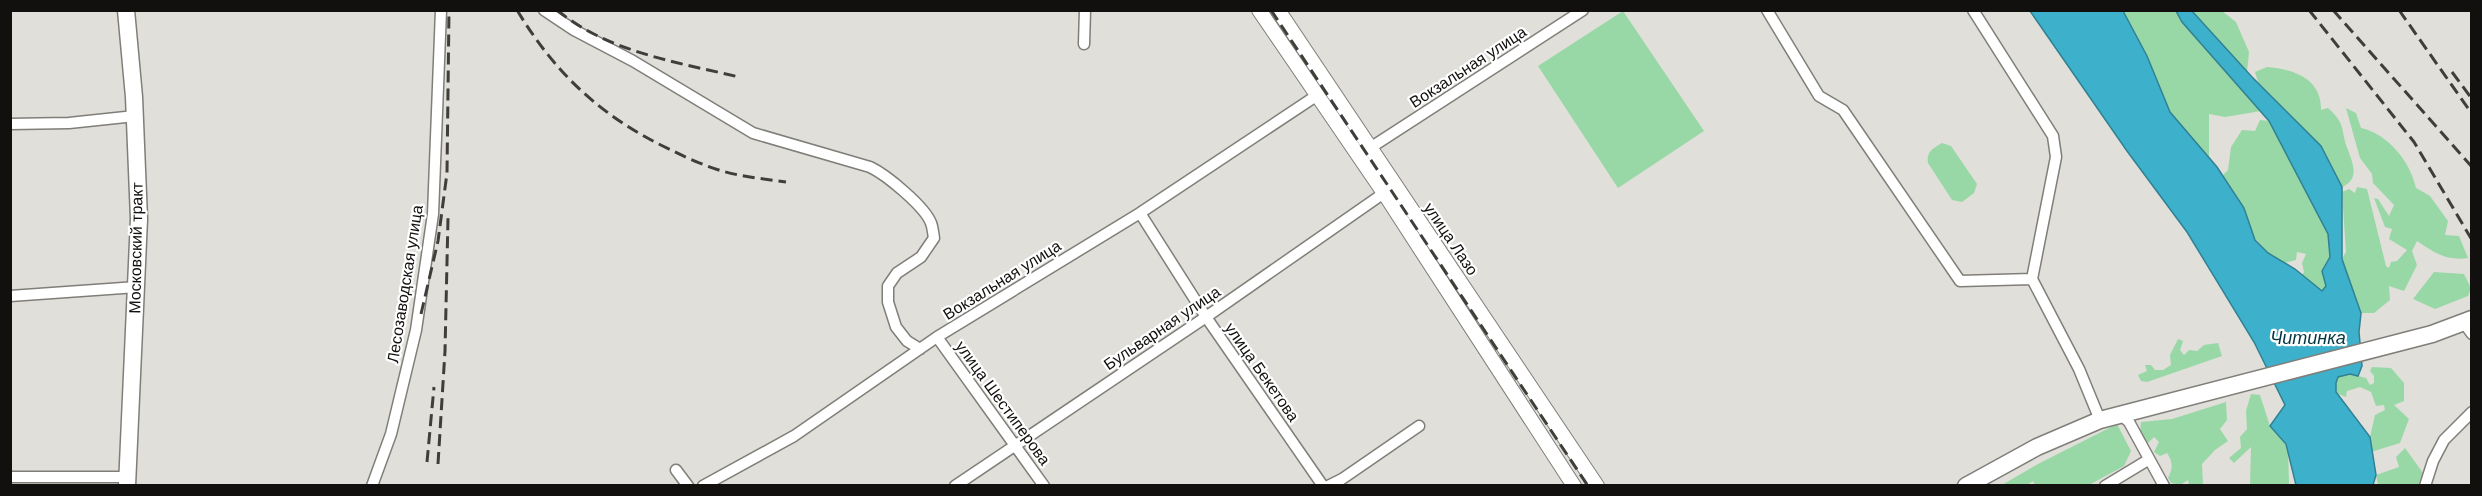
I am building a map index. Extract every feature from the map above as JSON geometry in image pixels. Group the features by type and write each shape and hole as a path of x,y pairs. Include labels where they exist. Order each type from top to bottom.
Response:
{"main road":[{"name":"Московский тракт","path":"126,10 135,116 139,219 138,287 128,481"},
{"name":"улица Лазо","path":"1259,10 1384,193 1574,486"},
{"name":"улица Лазо","path":"1278,10 1598,486"},
{"path":"1966,486 2037,447 2100,420 2469,325"}],"street":[{"name":"Лесозаводская улица","path":"372,486 391,434 416,330 433,214 441,10"},
{"path":"544,10 574,30 633,61 753,133 870,167 884,174 902,189 931,222 934,238 921,257 897,273 888,286 888,302 896,327 907,341 920,349"},
{"path":"1084,44 1085,10"},
{"name":"Вокзальная улица","path":"1370,148 1582,10"},
{"path":"1767,10 1819,96 1843,110 1960,281 2032,279"},
{"path":"1972,10 2053,136 2056,157 2032,279 2079,369 2100,420"},
{"name":"Вокзальная улица","path":"703,486 794,436 937,337 1140,213 1316,96"},
{"path":"10,124 69,123 135,116"},
{"name":"Бульварная улица","path":"955,486 1206,317 1384,193"},
{"name":"улица Бекетова","path":"1140,213 1206,317 1323,486"},
{"path":"10,296 138,287"},
{"name":"улица Шестиперова","path":"937,337 1044,486"},
{"path":"2425,486 2433,460 2444,440 2472,412"},
{"path":"2120,414 2129,422 2164,486"},
{"path":"1328,486 1342,479 1419,426"},
{"path":"2105,486 2148,460"},
{"path":"676,470 688,486"},
{"path":"10,477 128,481"},
{"path":"35,486 47,477"}],"green space":[{"path":"1623,11 1704,131 1618,188 1538,66"},
{"path":"2123,11 2176,11 2182,22 2261,111 2225,117 2209,114 2209,158 2170,112 2147,56"},
{"path":"2192,11 2222,11 2236,22 2249,52 2247,72"},
{"path":"2267,67 2296,73 2311,83 2317,90 2321,110 2328,108 2338,119 2354,171 2348,184 2342,187 2321,146 2258,82 2255,72"},
{"path":"2346,108 2356,113 2361,128 2380,136 2396,150 2409,168 2416,188 2430,196 2448,221 2445,235 2459,236 2468,258 2460,259 2441,255 2417,241 2412,251 2417,265 2404,291 2389,286 2390,300 2374,313 2361,313 2342,259 2346,252 2342,192 2349,189 2355,193 2357,187 2367,189 2386,266 2389,268 2391,262 2397,261 2407,250 2389,239 2392,229 2385,227 2374,198 2378,199 2389,216 2394,205 2373,183 2372,174 2360,158"},
{"path":"2260,120 2269,121 2328,234 2330,257 2322,270 2326,286 2322,291 2302,275 2304,272 2302,263 2306,254 2297,252 2296,260 2284,263 2268,253 2254,237 2244,208 2223,175 2228,170 2231,147 2242,130 2255,131"},
{"path":"1942,143 1951,146 1977,184 1974,193 1962,202 1952,200 1928,163 1929,153"},
{"path":"2434,272 2464,274 2471,288 2468,296 2435,309 2413,299"},
{"path":"2178,339 2183,341 2180,350 2184,355 2189,350 2197,351 2204,345 2218,343 2222,356 2147,382 2141,381 2138,375 2147,371 2145,365 2151,365 2155,370 2163,370 2171,365 2170,355"},
{"path":"2372,367 2391,368 2404,383 2404,401 2394,405 2409,419 2400,443 2371,452 2370,437 2375,415 2385,410 2384,405 2376,406 2371,392 2360,387 2347,391 2346,397 2336,393 2336,383 2338,377 2350,374 2366,378 2370,385 2374,383 2374,376 2370,371"},
{"path":"2251,394 2260,395 2270,426 2288,447 2289,485 2250,485 2251,447 2234,463 2229,458 2241,448 2240,437 2247,429 2246,411"},
{"path":"2226,402 2227,420 2220,429 2228,441 2215,450 2202,464 2203,485 2189,485 2188,480 2180,485 2171,483 2168,478 2172,465 2169,456 2167,453 2160,456 2154,452 2159,442 2154,437 2148,443 2140,434 2141,422 2172,419"},
{"path":"2117,424 2131,451 2124,466 2089,485 2035,485 2033,481 2027,485 2002,485 2038,464"},
{"path":"2405,448 2423,473 2418,485 2378,485 2376,475 2399,467 2396,457"}],"water":[{"name":"Читинка","path":"2030,11 2123,11 2147,56 2170,112 2217,167 2244,208 2255,240 2268,253 2295,269 2322,291 2326,286 2322,271 2330,257 2328,234 2269,121 2182,22 2176,11 2192,11 2252,77 2321,146 2342,187 2342,259 2361,313 2359,332 2362,366 2358,376 2350,374 2338,377 2336,392 2370,437 2376,475 2373,485 2296,485 2286,444 2270,426 2285,405 2254,342 2187,232 2127,151"}],"railway":[{"path":"421,314 438,241 447,173 449,10"},
{"path":"517,10 548,55 565,74 603,109 624,124 671,150 709,167 738,175 786,182"},
{"path":"557,10 577,24 620,46 643,54 739,77"},
{"path":"1271,10 1588,486"},
{"path":"2309,10 2414,142 2472,240"},
{"path":"2333,10 2472,167"},
{"path":"2399,10 2472,114"},
{"path":"2452,72 2472,99"},
{"path":"438,464 445,351 448,218"},
{"path":"427,462 434,387"}]}
